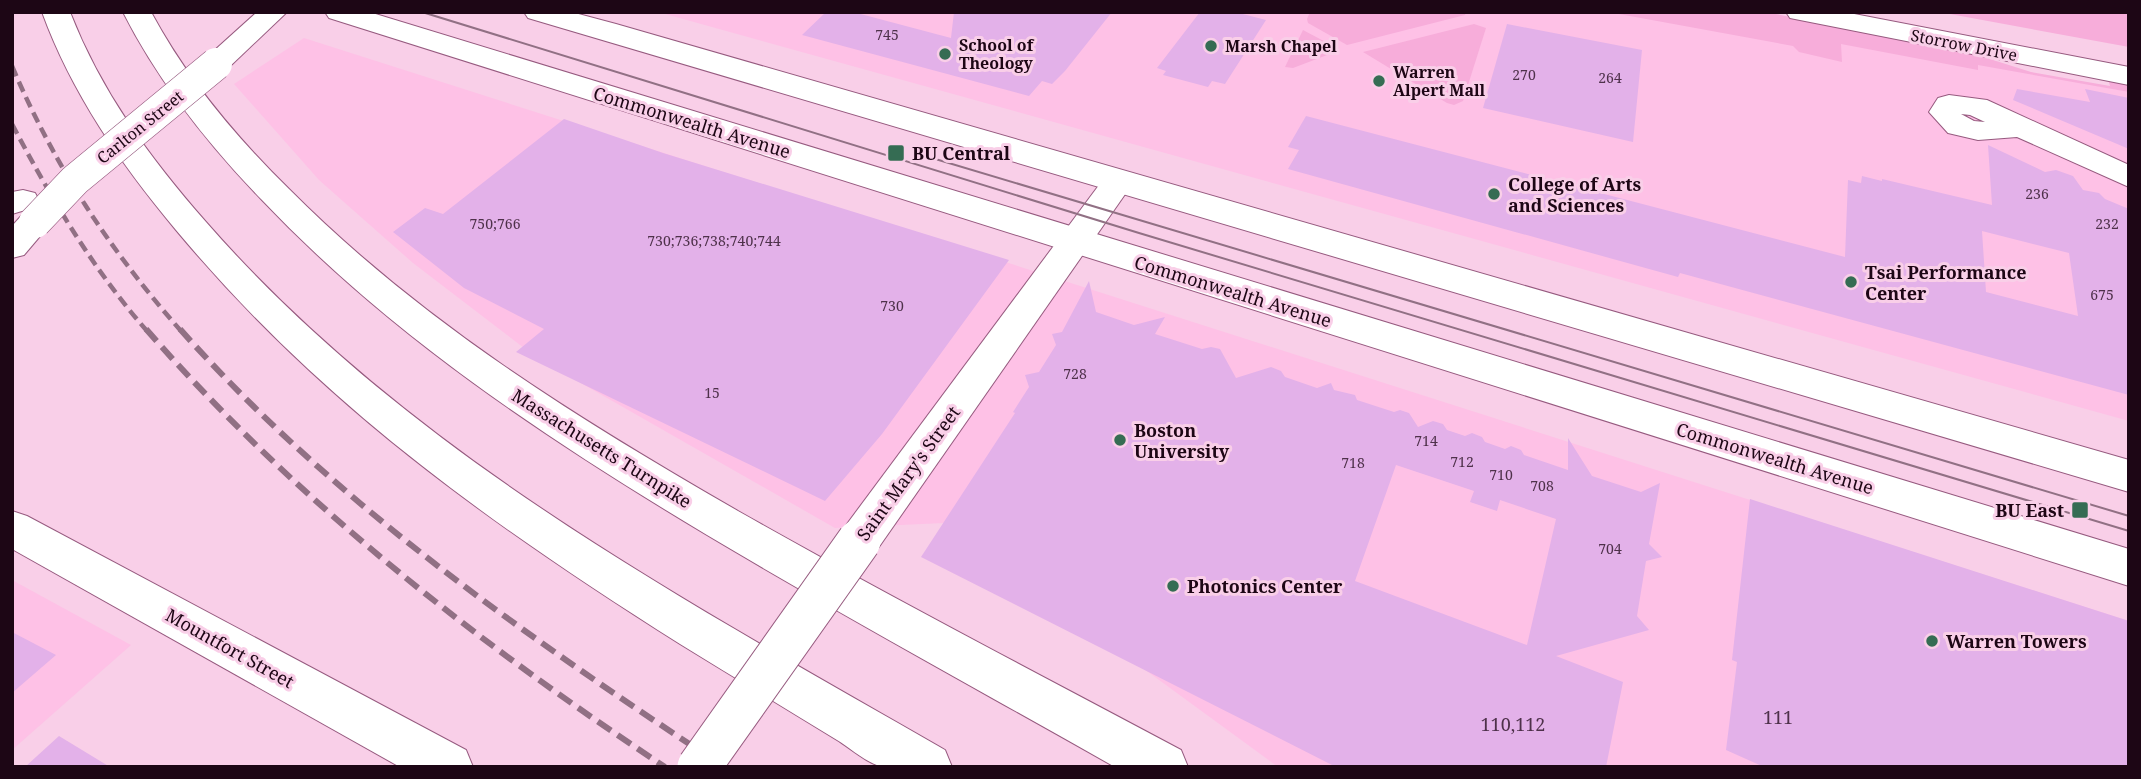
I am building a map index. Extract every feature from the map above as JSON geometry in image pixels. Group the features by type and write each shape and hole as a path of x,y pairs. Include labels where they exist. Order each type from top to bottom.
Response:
{"main road":[{"path":"56,12 76,64 101,109 180,214 224,267 276,321 340,378 495,498 553,538 665,610 927,767"},
{"name":"Massachusetts Turnpike","path":"137,12 165,62 197,107 274,195 351,267 414,320 565,428 720,522 1163,767"},
{"name":"Carlton Street","path":"20,224 216,64 273,12"},
{"name":"Commonwealth Avenue","path":"339,12 2129,568"},
{"path":"538,12 2129,477"},
{"name":"Storrow Drive","path":"1800,12 2129,76"},
{"name":"Storrow Drive","path":"1894,12 2129,56"},
{"path":"2020,127 2129,177"},
{"name":"Saint Mary's Street","path":"699,767 1119,180"},
{"name":"Mountfort Street","path":"12,528 448,767"}],"shaded area":[{"path":"658,12 1716,12 2129,92 2129,421"},
{"path":"1310,12 1466,12 1465,15 1347,45 1308,23"},
{"path":"1608,12 1766,12 1974,54 2031,72 2110,86 2108,79 2129,83 2129,92 1978,65 1978,70 1841,44 1842,62 1799,52 1793,46"},
{"path":"1939,12 2129,12 2129,47"},
{"path":"1474,24 1486,28 1463,101 1454,105 1363,52"},
{"path":"1303,30 1335,47 1335,52 1293,68 1285,67"},
{"name":"Boston University","path":"304,38 2129,621 2129,767 1278,767 944,523 835,528 537,358 413,263 319,180 234,84"},
{"path":"12,580 131,645 12,750"}],"building":[{"name":"School of Theology","path":"826,12 853,12 951,38 954,12 1112,12 1065,71 1052,84 1042,81 1029,96 802,35"},
{"name":"Marsh Chapel","path":"1200,12 1235,12 1266,20 1225,84 1212,81 1208,87 1163,75 1166,71 1157,68"},
{"path":"1507,24 1642,50 1633,142 1483,108"},
{"path":"2017,89 2090,102 2085,89 2129,98 2129,149 2013,100"},
{"path":"1306,116 1845,257 1848,180 1861,183 1862,176 1882,179 1992,205 1988,145 2045,172 2056,170 2073,176 2083,190 2099,193 2105,199 2129,209 2129,395 1680,273 1678,277 1288,169 1299,150 1288,147","holes":["1982,231 2069,253 2078,316 1986,292"]},
{"path":"564,119 663,153 1009,260 882,434 825,501 516,352 544,329 464,288 393,232 425,208 443,214"},
{"path":"1089,281 1096,312 1134,325 1165,317 1155,334 1202,349 1220,349 1236,378 1271,367 1281,371 1285,377 1317,388 1331,383 1334,390 1355,395 1357,400 1394,412 1400,410 1409,413 1418,427 1433,421 1443,424 1447,430 1465,436 1472,433 1482,437 1485,442 1505,449 1511,446 1521,450 1524,455 1568,470 1568,438 1592,476 1641,492 1660,483 1649,544 1662,557 1646,561 1637,616 1649,630 1556,656 1623,682 1606,767 1336,767 921,557 1015,413 1013,412 1029,387 1025,375 1039,372 1056,345 1052,334 1062,332","holes":["1396,465 1474,491 1470,502 1497,511 1500,500 1556,519 1527,645 1355,581"]},
{"name":"Warren Towers","path":"1750,499 2129,621 2129,767 1764,767 1726,750 1737,662 1732,660"},
{"path":"12,632 56,655 12,693"},
{"path":"59,736 110,767 25,767"}],"tram line":[{"path":"422,12 1139,233 2129,531"},
{"path":"932,158 2129,516"}],"railway":[{"path":"12,66 46,138 86,206 130,269 181,331"},
{"path":"12,124 74,232 108,282 147,331"},
{"path":"146,329 264,452 326,510 391,565 525,670 665,767"},
{"path":"180,329 240,393 303,454 437,566 579,669 724,767"}],"place":[{"name":"Marsh Chapel","path":"1211,46"},
{"name":"School of Theology","path":"945,54"},
{"name":"Warren Alpert Mall","path":"1379,81"},
{"name":"BU Central","path":"896,153"},
{"name":"College of Arts and Sciences","path":"1494,194"},
{"name":"Tsai Performance Center","path":"1851,282"},
{"name":"Boston University","path":"1120,440"},
{"name":"BU East","path":"2080,510"},
{"name":"Photonics Center","path":"1173,586"},
{"name":"Warren Towers","path":"1932,641"}]}
